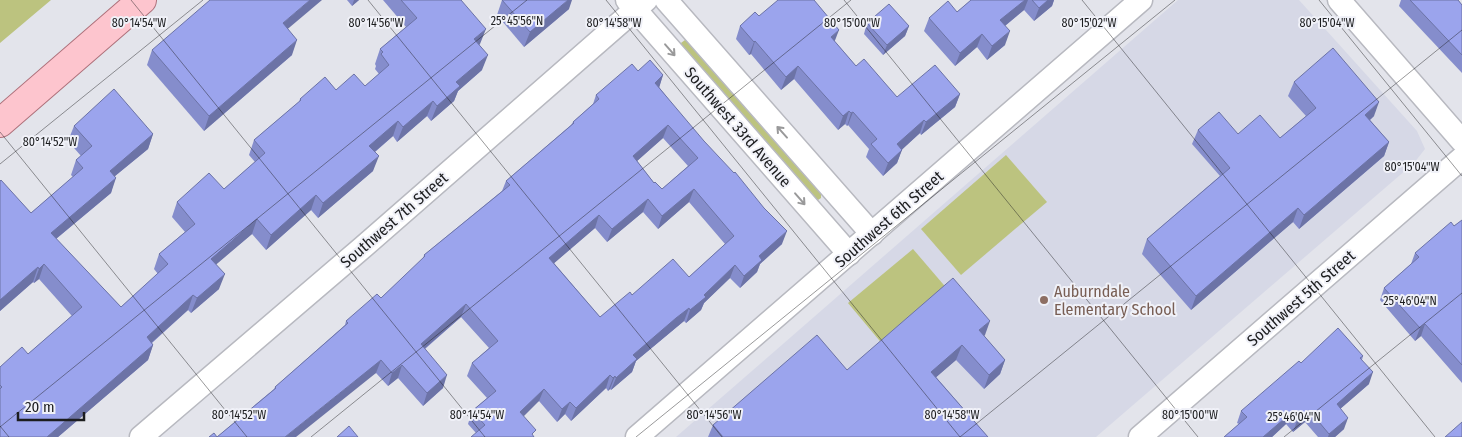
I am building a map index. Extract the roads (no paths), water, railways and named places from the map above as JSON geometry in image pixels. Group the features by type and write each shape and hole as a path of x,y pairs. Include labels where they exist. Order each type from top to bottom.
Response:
{"main road":[{"path":"0,123 142,0"}],"street":[{"name":"Southwest 33rd Avenue","path":"666,0 872,234"},
{"name":"Southwest 6th Street","path":"637,437 1141,0"},
{"path":"1339,0 1462,141"},
{"name":"Southwest 33rd Avenue","path":"636,3 849,254"},
{"name":"Southwest 7th Street","path":"141,437 362,248 636,3"},
{"name":"Southwest 5th Street","path":"1140,437 1462,158"}],"place":[{"name":"Auburndale Elementary School","path":"1044,300"}]}
